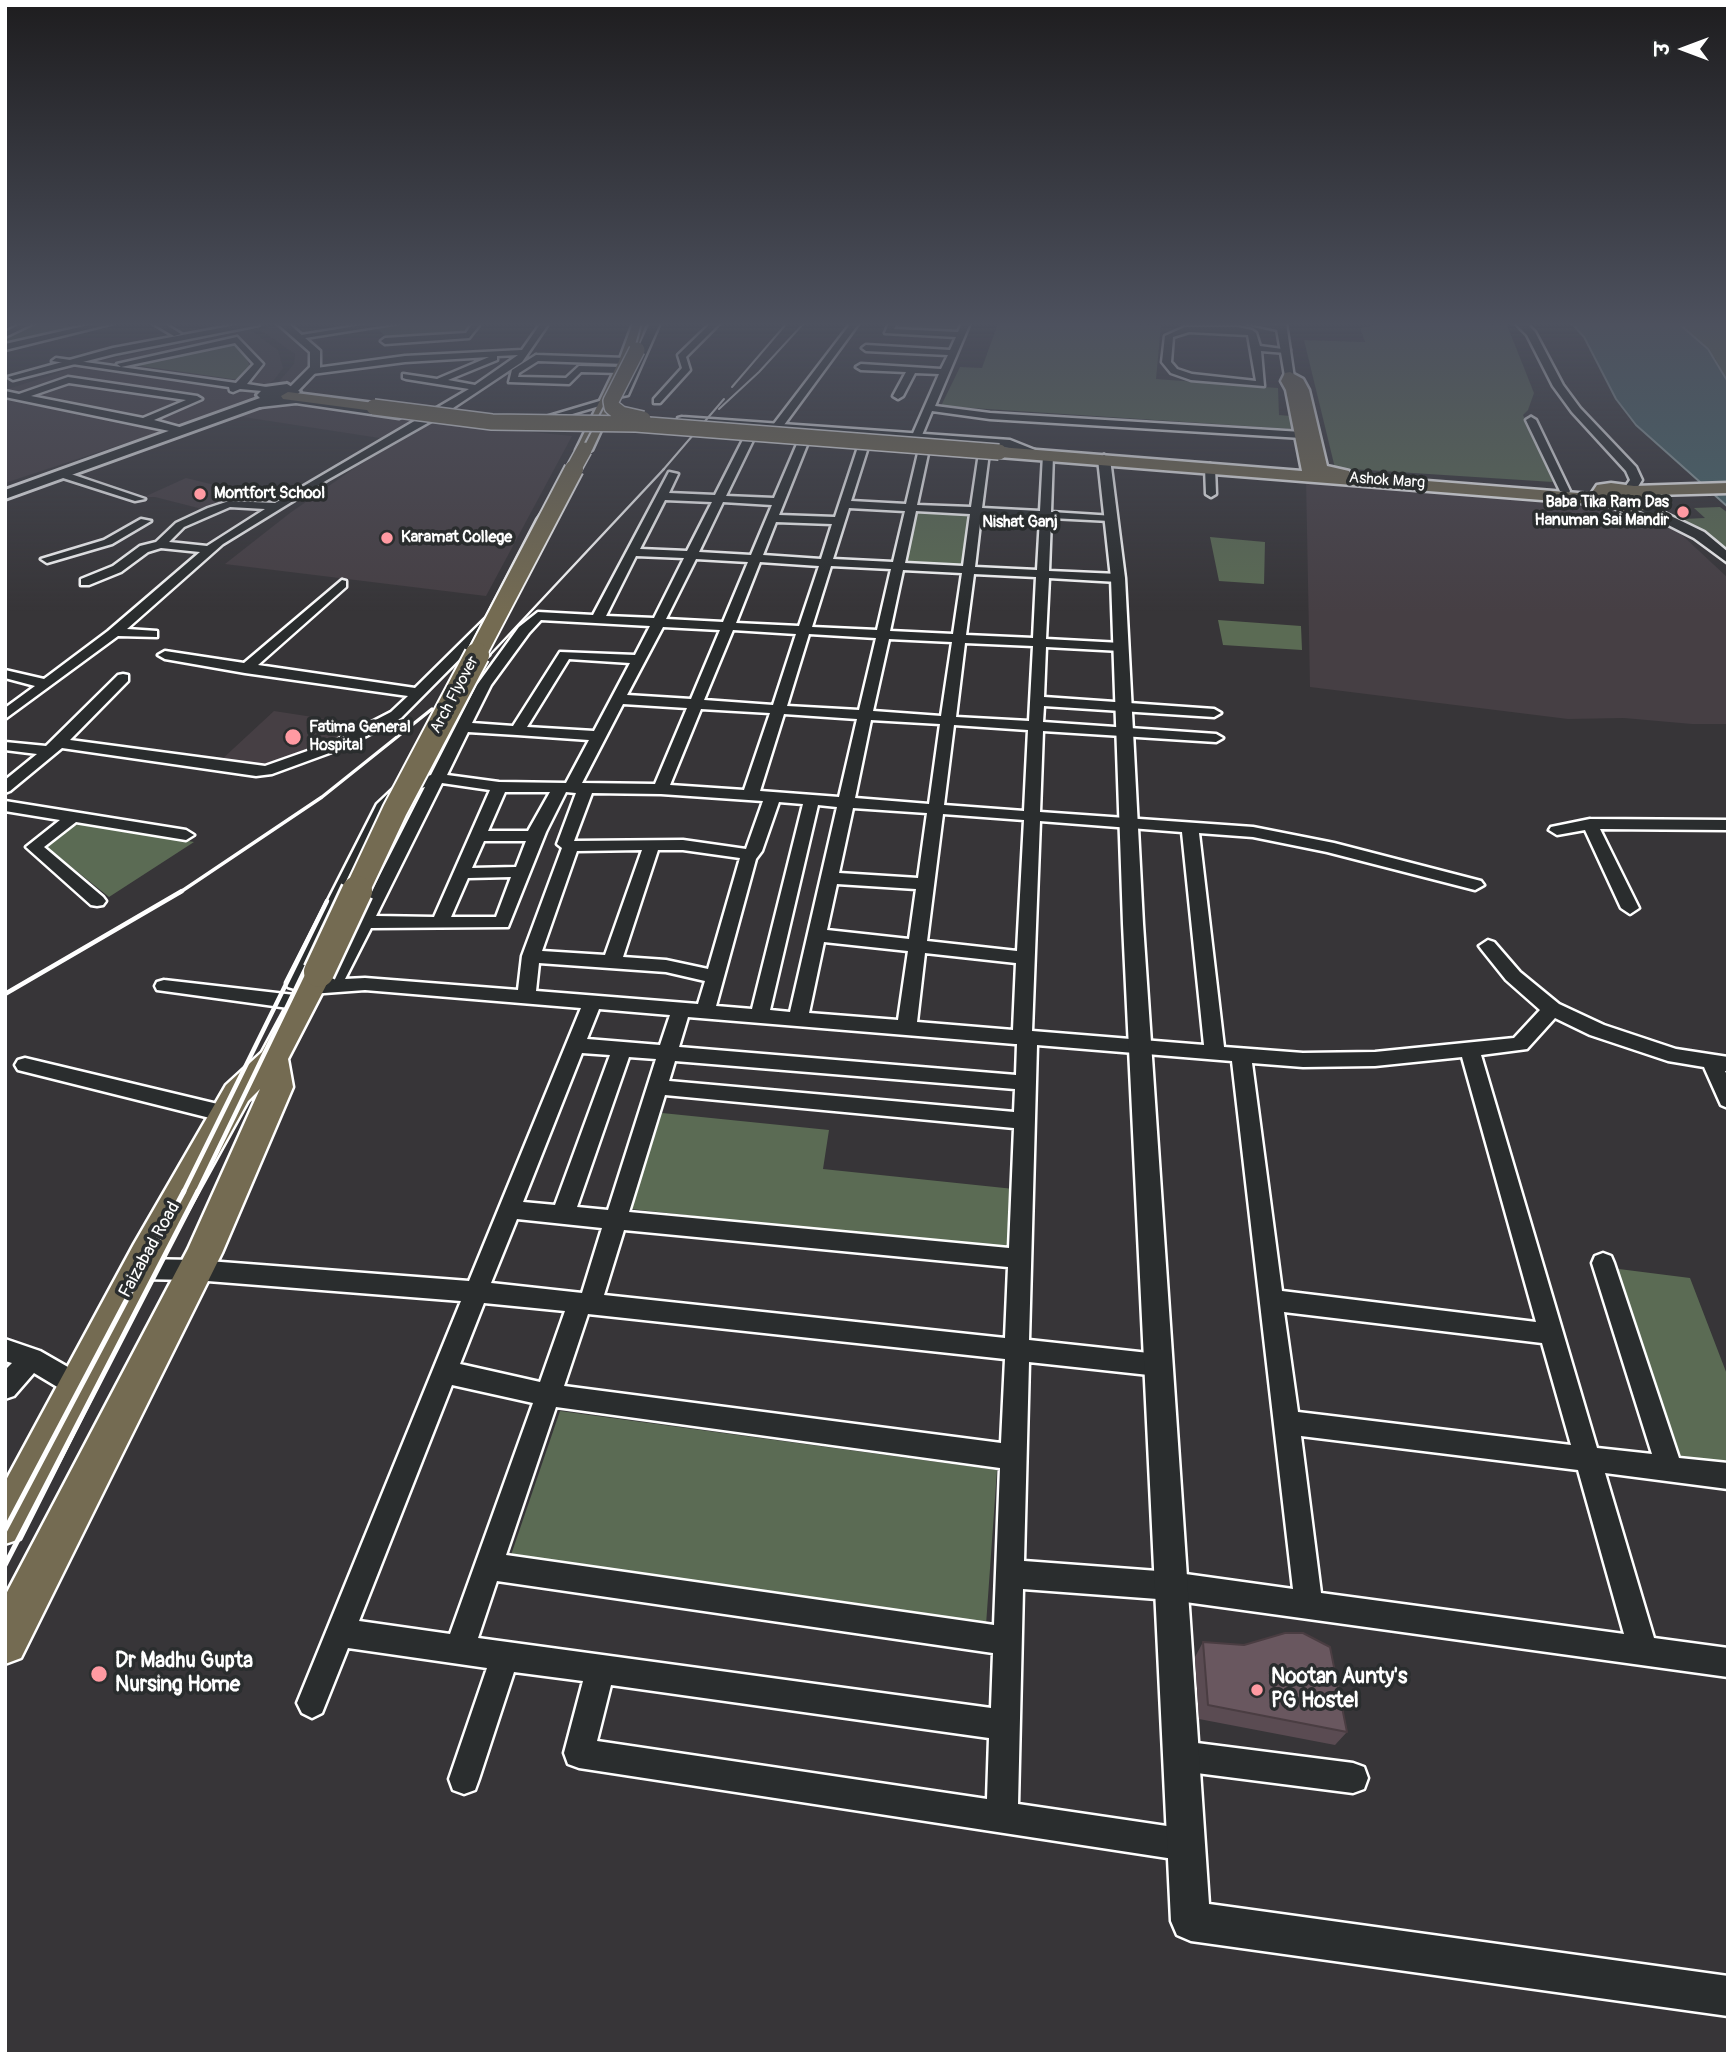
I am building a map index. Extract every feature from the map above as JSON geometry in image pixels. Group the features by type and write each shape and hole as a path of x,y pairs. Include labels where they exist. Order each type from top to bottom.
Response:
{"main road":[{"path":"5,492 209,419"},
{"path":"5,492 64,475 217,419"},
{"path":"469,419 492,422 636,424 1030,452"},
{"path":"596,431 601,419"},
{"path":"644,419 994,451"},
{"path":"1299,419 1310,473"},
{"name":"Ashok Marg","path":"1308,419 1319,468 1333,474 1565,491 1728,488"},
{"name":"Arch Flyover","path":"316,987 395,810 596,431"},
{"name":"Ashok Marg","path":"1030,452 1310,473"},
{"name":"Ashok Marg","path":"1030,452 1210,467 1624,490 1667,503 1728,501"},
{"name":"Faizabad Road","path":"9,1507 237,1093 273,1059 316,987"},
{"path":"5,1642 195,1270 277,1087 273,1059"}],"street":[{"path":"135,419 179,430"},
{"path":"144,421 149,419"},
{"path":"5,715 116,632 209,550 277,506 431,419"},
{"path":"432,419 499,427 596,431"},
{"path":"545,419 596,431"},
{"path":"5,746 54,747 267,771 338,745 376,727 396,715 486,623 572,458 603,419"},
{"path":"777,428 784,419"},
{"path":"916,438 924,419"},
{"path":"1041,419 1303,435"},
{"path":"1569,419 1624,490 1699,535 1728,559"},
{"path":"1584,419 1632,470 1636,480 1624,490"},
{"path":"1531,420 1565,491"},
{"name":"Ashok Marg","path":"596,431 682,426 806,435 864,444 924,449 994,451"},
{"name":"Ashok Marg","path":"752,430 777,428 806,435 1010,444 1030,452"},
{"path":"364,922 502,923 538,832 573,787 659,621 752,430"},
{"path":"662,789 806,435"},
{"path":"751,794 864,444"},
{"path":"798,1020 924,449"},
{"path":"906,1029 977,511 994,451"},
{"path":"1003,1817 1015,1350 1026,1083 1027,958 1048,455"},
{"path":"1104,459 1118,578 1140,1049 1191,1921 1728,1996"},
{"path":"1210,467 1211,494"},
{"path":"597,618 673,474"},
{"path":"64,475 139,499"},
{"path":"662,496 779,502"},
{"path":"85,582 117,569 144,549 159,545 180,526 229,505 277,506"},
{"path":"844,505 1110,518"},
{"path":"772,518 839,521"},
{"path":"47,559 108,542 142,523 171,523 180,526"},
{"path":"120,536 159,545 209,550"},
{"path":"632,552 1118,578"},
{"path":"245,669 342,584"},
{"path":"316,987 364,922 484,685 524,630 538,616 1121,647"},
{"path":"116,632 152,635"},
{"path":"165,655 245,669 418,692"},
{"path":"517,731 565,655 639,659"},
{"path":"5,674 46,684"},
{"path":"5,788 54,747 123,678"},
{"path":"618,699 1038,726 1214,713"},
{"path":"1038,701 1216,738"},
{"path":"463,727 598,736"},
{"path":"316,987 295,983 385,804 400,790 438,778 499,787 662,789 751,794 1252,832 1328,847 1475,885"},
{"path":"440,923 499,787"},
{"path":"573,787 565,844 683,845 751,855"},
{"path":"705,1012 751,855 773,796"},
{"path":"759,1017 812,798"},
{"path":"5,806 186,835"},
{"path":"73,817 34,847 97,901"},
{"path":"1590,824 1630,908"},
{"path":"1557,830 1590,824 1728,825"},
{"path":"1190,827 1215,1054"},
{"path":"478,836 532,836 538,832"},
{"path":"612,962 652,844"},
{"path":"526,998 531,956 571,846"},
{"path":"461,873 516,872 520,878"},
{"path":"829,878 925,884"},
{"path":"817,935 1027,958"},
{"path":"1488,946 1513,976 1552,1010 1597,1030 1675,1056 1719,1063 1728,1100"},
{"path":"531,956 666,966 715,977"},
{"path":"164,986 316,987 365,984 1140,1049 1303,1060 1376,1059 1520,1044 1552,1010"},
{"path":"312,1703 592,1003"},
{"path":"458,1650 548,1395 616,1220 681,1010"},
{"path":"575,1045 1026,1083"},
{"path":"563,1215 622,1049"},
{"path":"1470,1050 1643,1651"},
{"path":"1241,1056 1309,1605"},
{"path":"25,1065 226,1114"},
{"path":"657,1087 1024,1121"},
{"path":"511,1210 1019,1259"},
{"path":"1603,1263 1670,1469"},
{"path":"138,1269 195,1270 478,1292 1158,1365"},
{"path":"1271,1300 1551,1335"},
{"path":"5,1350 31,1359 78,1386"},
{"path":"5,1388 31,1359"},
{"path":"444,1373 548,1395 1012,1457"},
{"path":"1286,1422 1728,1476"},
{"path":"488,1566 1007,1642"},
{"path":"1009,1574 1171,1586 1728,1663"},
{"path":"340,1633 1005,1725"},
{"path":"464,1779 505,1656"},
{"path":"601,1669 579,1753 1186,1845"},
{"path":"1181,1756 1353,1778"}],"shaded area":[{"path":"5,419 107,419 165,430 5,483"},
{"path":"134,419 207,419 67,472 56,468 174,428"},
{"path":"257,419 420,419 386,439"},
{"name":"Karamat College","path":"433,422 572,436 486,596 225,564 290,513 356,467"},
{"path":"1306,477 1581,503 1639,511 1668,522 1728,578 1728,724 1624,718 1568,719 1310,687"},
{"path":"186,478 251,494 218,513 155,497 144,497"},
{"name":"Fatima General Hospital","path":"274,711 365,725 317,750 265,767 220,761"}],"green space":[{"path":"1141,419 1291,419 1293,429"},
{"path":"1323,419 1525,419 1553,482 1335,468"},
{"path":"1720,507 1728,513 1728,556 1683,519 1705,518 1694,508"},
{"path":"916,510 970,512 961,568 904,564"},
{"path":"1210,537 1265,542 1264,584 1219,581"},
{"path":"1218,620 1301,626 1302,650 1223,645"},
{"path":"76,820 194,842 109,897 44,845"},
{"path":"662,1113 829,1130 823,1169 1014,1189 1010,1251 631,1209"},
{"path":"1611,1268 1690,1278 1728,1377 1728,1466 1674,1459"},
{"path":"560,1411 997,1470 986,1625 511,1555"}],"water":[{"path":"1631,419 1728,419 1728,507"}],"building":[{"name":"Nootan Aunty's PG Hostel","path":"1285,1633 1303,1633 1330,1647 1347,1732 1208,1705 1203,1642 1244,1645"}],"railway":[{"path":"571,470 597,419"},
{"path":"663,470 707,419"},
{"path":"465,656 536,519 572,469"},
{"path":"490,655 664,469"},
{"path":"342,892 466,655"},
{"path":"450,692 490,655"},
{"path":"182,891 322,797 432,709"},
{"path":"5,994 182,891"},
{"path":"197,1192 342,892"},
{"path":"184,1191 327,901"},
{"path":"5,1530 184,1191"},
{"path":"5,1565 197,1192"}],"place":[{"name":"Montfort School","path":"200,494"},
{"name":"Baba Tika Ram Das Hanuman Sai Mandir","path":"1683,512"},
{"name":"Karamat College","path":"387,538"},
{"name":"Fatima General Hospital","path":"293,737"},
{"name":"Dr Madhu Gupta Nursing Home","path":"99,1674"},
{"name":"Nootan Aunty's PG Hostel","path":"1257,1690"}],"district":[{"name":"Nishat Ganj","path":"1020,523"}]}
